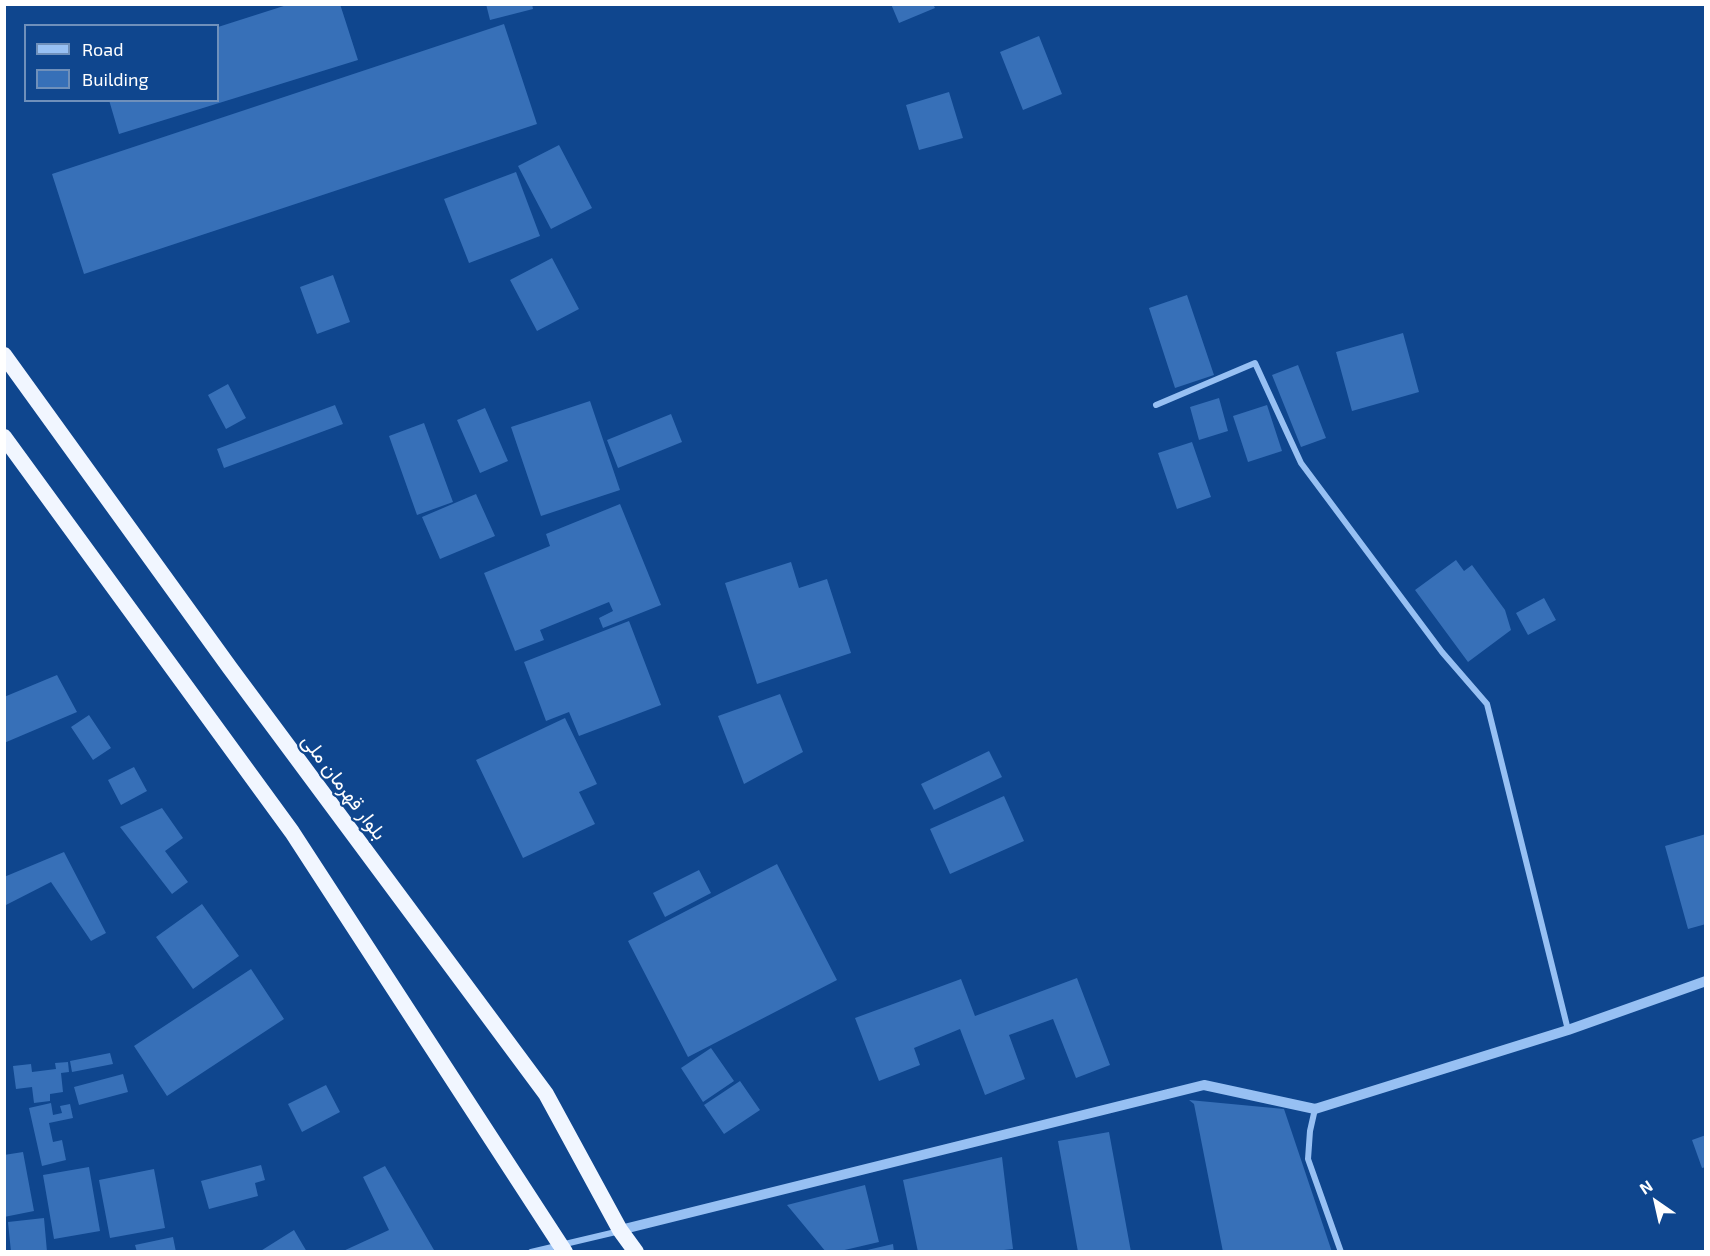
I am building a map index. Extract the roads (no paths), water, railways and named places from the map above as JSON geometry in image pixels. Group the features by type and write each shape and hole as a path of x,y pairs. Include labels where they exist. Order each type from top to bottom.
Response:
{"highway":[{"name":"بلوار قهرمان ملی","path":"4,355 230,668 546,1094 620,1230 636,1251"},
{"path":"5,437 292,832 562,1248"}],"street":[{"path":"1156,405 1255,363 1301,463 1442,652 1487,704 1568,1030"},
{"path":"531,1251 562,1248 620,1230 1204,1085 1315,1109 1568,1030 1706,981"},
{"path":"1315,1109 1310,1131 1308,1159 1341,1251"}]}
